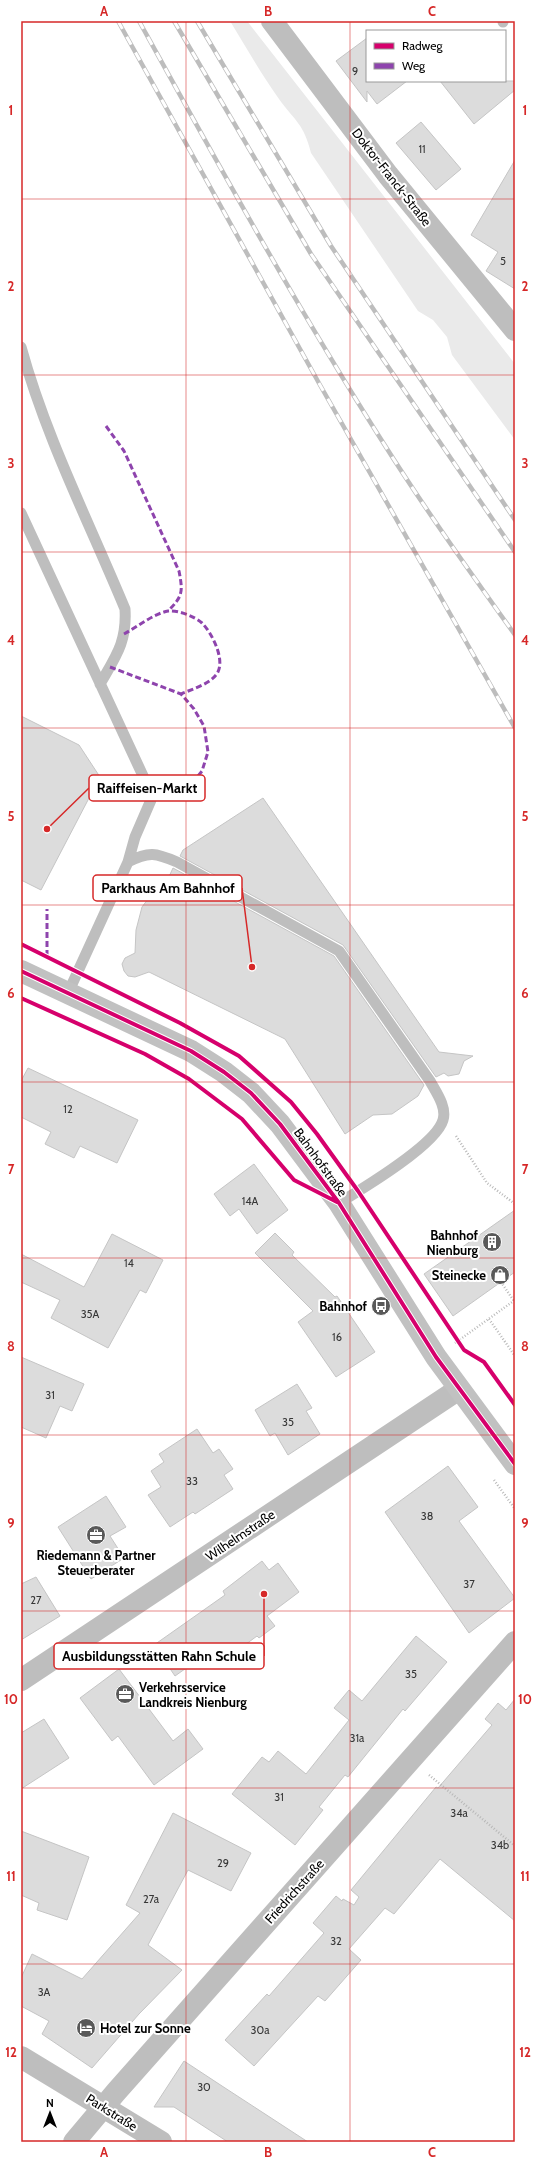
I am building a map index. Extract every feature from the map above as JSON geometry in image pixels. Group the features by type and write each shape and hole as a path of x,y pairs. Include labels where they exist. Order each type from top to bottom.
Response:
{"main road":[{"name":"Bahnhofstraße","path":"21,971 191,1051 224,1072 251,1093 280,1124 339,1203 436,1357 515,1464"}],"street":[{"name":"Doktor-Franck-Straße","path":"272,21 388,175 515,330"},
{"name":"Wilhelmstraße","path":"21,1680 459,1389"},
{"name":"Friedrichstraße","path":"74,2142 103,2107 515,1642"},
{"name":"Parkstraße","path":"21,2057 161,2142"}],"lane":[{"path":"21,346 55,447 125,609 126,628 121,646 100,684"},
{"path":"21,513 144,778 151,800 135,837 128,862 68,993"},
{"path":"128,862 144,853 160,855 177,862 339,951 430,1080 442,1104 444,1120 426,1145 339,1203"}],"path":[{"path":"456,1134 487,1183 515,1204"},
{"path":"436,1357 515,1301 501,1282"},
{"path":"489,1319 515,1356"},
{"path":"410,1759 515,1846"}],"shaded area":[{"path":"230,21 247,21 515,364 515,440 452,355 447,337 433,320 418,311 311,153 302,129 272,90"}],"building":[{"path":"366,39 366,82 406,82 377,104 367,91 367,102 336,61"},
{"path":"515,81 515,90 474,124 441,82"},
{"path":"421,122 461,169 436,190 396,143"},
{"path":"515,160 515,289 486,271 498,252 471,235"},
{"path":"21,716 79,745 100,777 41,890 21,880"},
{"path":"263,798 439,1052 473,1056 464,1061 459,1074 448,1076 444,1073 436,1077 343,945 180,856 183,850"},
{"path":"173,868 334,956 424,1085 418,1096 392,1114 373,1115 345,1134 285,1039 149,972 135,977 128,976 124,971 122,964 125,958 135,953 136,930 142,907 154,891 166,883"},
{"path":"28,1068 138,1120 117,1163 80,1146 74,1158 45,1144 51,1132 21,1117 21,1081"},
{"path":"254,1164 288,1210 257,1234 239,1209 230,1216 214,1194"},
{"name":"Bahnhof Nienburg","path":"515,1210 515,1272 453,1316 424,1274"},
{"path":"275,1233 294,1252 292,1255 335,1297 337,1296 375,1352 336,1377 298,1322 313,1311 255,1253"},
{"path":"112,1234 163,1260 146,1293 140,1290 108,1348 51,1318 60,1300 21,1282 21,1254 84,1287"},
{"path":"21,1357 84,1384 72,1411 60,1406 46,1438 21,1427"},
{"path":"297,1384 312,1408 306,1411 320,1434 288,1455 275,1433 270,1436 255,1410"},
{"path":"197,1429 213,1453 219,1449 233,1469 224,1475 233,1489 195,1514 193,1512 170,1527 148,1495 161,1487 151,1471 164,1462 159,1454"},
{"path":"448,1466 478,1507 459,1521 515,1598 469,1633 385,1512"},
{"path":"106,1496 126,1527 110,1536 124,1558 91,1579 58,1527"},
{"path":"262,1561 269,1570 278,1563 299,1592 267,1616 275,1626 259,1638 257,1636 215,1667 206,1654 175,1676 154,1645 225,1595 223,1591"},
{"path":"36,1577 60,1616 21,1640 21,1584"},
{"path":"416,1636 447,1662 405,1711 403,1709 348,1777 345,1775 319,1807 323,1810 295,1845 232,1794 262,1757 269,1762 278,1751 306,1774 349,1720 334,1708 349,1690 362,1701"},
{"path":"119,1669 173,1741 188,1729 203,1749 154,1785 118,1736 112,1741 80,1698"},
{"path":"515,1699 515,1921 440,1859 394,1914 385,1908 349,1949 361,1960 325,2001 318,1996 254,2066 225,2040 267,1994 269,1996 324,1933 313,1923 336,1896 342,1901 343,1899 354,1905 359,1897 351,1890 436,1787 438,1788 492,1725 485,1719 498,1703 506,1710"},
{"path":"44,1719 69,1758 21,1789 21,1733"},
{"path":"173,1813 251,1853 231,1891 188,1870 148,1945 182,1970 139,2014 92,2068 42,2034 49,2021 21,2006 21,1978 32,1954 82,1979 140,1913 126,1905"},
{"path":"21,1831 89,1857 67,1920 37,1910 39,1903 21,1895"},
{"path":"184,2061 308,2142 228,2142 174,2107 154,2107"}],"railway":[{"path":"118,21 320,385 515,728"},
{"path":"139,21 258,234 351,392 415,492 515,635"},
{"path":"174,21 311,254 515,552"},
{"path":"197,21 331,246 515,520"}],"marked path":[{"path":"106,426 124,451 179,571 181,593 177,601 168,611"},
{"path":"124,634 151,618 168,611 176,611 186,614 202,623 214,640 217,648 220,663 219,669 216,675 209,681 181,694"},
{"path":"110,667 181,694 194,709 204,726 208,752 202,771 189,787 151,800"},
{"path":"47,909 47,956"}],"cycle path":[{"path":"21,944 180,1023 239,1056 291,1102 317,1134 358,1191 464,1350 484,1362 515,1405"},
{"path":"21,971 191,1051 224,1072 251,1093 280,1124 339,1203 436,1357 515,1464"},
{"path":"21,998 145,1054 189,1079 242,1119 294,1180 337,1202"}],"place":[{"name":"Raiffeisen-Markt","path":"47,829"},
{"name":"Parkhaus Am Bahnhof","path":"252,967"},
{"name":"Bahnhof Nienburg","path":"492,1242"},
{"name":"Steinecke","path":"500,1275"},
{"name":"Bahnhof","path":"381,1306"},
{"name":"Riedemann & Partner Steuerberater","path":"96,1535"},
{"name":"Ausbildungsstätten Rahn Schule","path":"264,1594"},
{"name":"Verkehrsservice Landkreis Nienburg","path":"125,1694"},
{"name":"Hotel zur Sonne","path":"86,2028"}]}
